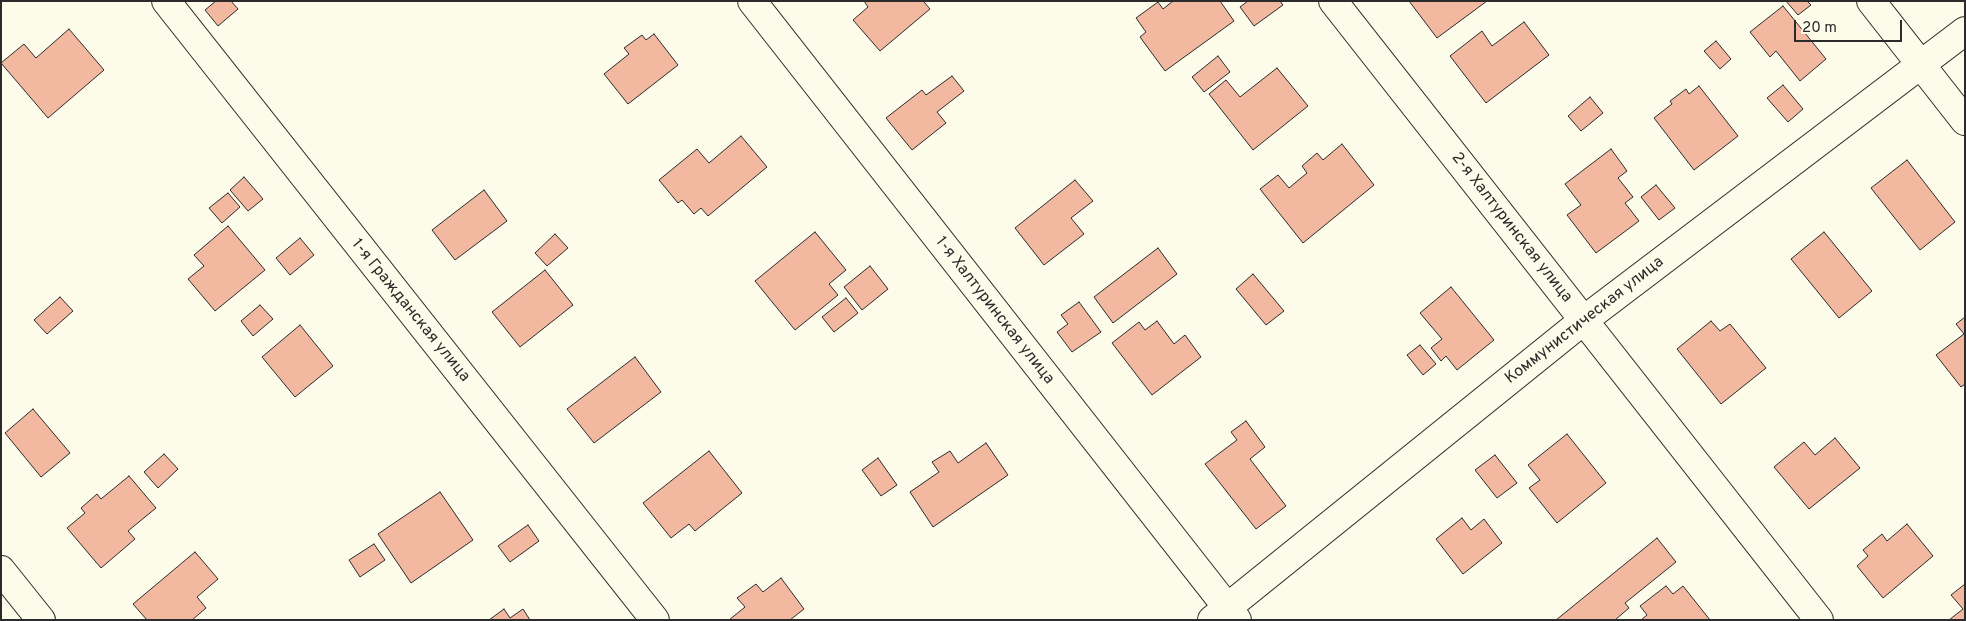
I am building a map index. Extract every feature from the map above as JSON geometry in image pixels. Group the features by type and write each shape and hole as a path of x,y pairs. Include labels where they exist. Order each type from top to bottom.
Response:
{"street":[{"name":"1-я Гражданская улица","path":"166,1 655,620"},
{"name":"1-я Халтуринская улица","path":"752,1 1225,616"},
{"name":"2-я Халтуринская улица","path":"1333,1 1819,620"},
{"path":"1870,1 1965,121"},
{"name":"Коммунистическая улица","path":"1225,616 1584,320 1965,31"},
{"path":"1,570 41,620"}],"building":[{"path":"216,1 231,1 238,9 218,26 205,10"},
{"path":"864,1 925,1 930,9 880,51 853,20 868,7"},
{"path":"1173,1 1220,1 1234,21 1165,71 1140,37 1146,32 1136,18 1158,2 1163,9"},
{"path":"1248,1 1280,1 1283,5 1254,26 1240,7"},
{"path":"1409,1 1487,1 1437,38"},
{"path":"1786,1 1807,1 1811,5 1798,15"},
{"path":"1783,6 1826,59 1800,81 1776,51 1770,57 1750,32"},
{"path":"1524,22 1549,55 1486,103 1450,56 1482,31 1492,46"},
{"path":"69,29 104,70 48,118 1,63 24,44 36,58"},
{"path":"654,34 678,65 628,104 604,74 629,54 624,48 642,35 646,40"},
{"path":"1716,41 1731,59 1720,69 1704,51"},
{"path":"1218,56 1230,72 1204,92 1192,77"},
{"path":"1277,68 1308,106 1253,150 1209,94 1226,80 1240,97"},
{"path":"952,76 964,91 937,112 946,123 912,150 886,118 922,90 926,95"},
{"path":"1783,85 1803,109 1788,122 1767,98"},
{"path":"1699,86 1738,136 1694,170 1654,118 1672,104 1670,101 1686,89 1689,94"},
{"path":"1590,97 1603,113 1581,131 1568,116"},
{"path":"741,136 767,167 708,216 701,208 694,214 682,200 678,203 659,180 697,149 709,163"},
{"path":"1342,144 1374,185 1303,243 1260,189 1278,175 1289,188 1307,173 1302,166 1317,153 1323,160"},
{"path":"1611,149 1627,171 1618,178 1633,197 1625,203 1639,221 1596,253 1567,215 1581,205 1565,184"},
{"path":"1907,160 1955,222 1920,250 1871,188"},
{"path":"244,177 263,199 248,211 230,190"},
{"path":"1075,180 1093,201 1071,218 1084,234 1044,265 1015,228"},
{"path":"1656,185 1675,208 1659,220 1641,197"},
{"path":"484,190 507,221 455,260 432,230"},
{"path":"228,193 240,207 222,223 209,208"},
{"path":"228,226 265,270 215,311 188,279 204,266 194,255"},
{"path":"815,232 846,270 829,284 838,295 795,330 755,281"},
{"path":"1824,232 1872,291 1839,318 1791,259"},
{"path":"555,234 568,248 547,266 535,253"},
{"path":"300,238 314,255 290,275 276,258"},
{"path":"1158,248 1177,274 1113,323 1094,297"},
{"path":"870,266 888,289 862,310 844,287"},
{"path":"545,270 573,305 520,347 492,312"},
{"path":"1253,274 1284,311 1266,325 1236,289"},
{"path":"1451,287 1494,340 1457,370 1446,356 1441,361 1431,348 1442,339 1420,313"},
{"path":"60,297 73,311 47,334 34,320"},
{"path":"846,298 858,313 834,332 822,317"},
{"path":"1079,302 1101,332 1072,352 1057,332 1068,324 1061,315"},
{"path":"260,305 273,319 253,336 241,321"},
{"path":"1965,317 1965,384 1961,387 1936,355 1964,334 1956,324"},
{"path":"1157,321 1174,344 1185,335 1201,357 1152,395 1112,343 1139,322 1145,330"},
{"path":"1711,321 1720,331 1730,324 1766,368 1721,404 1677,349"},
{"path":"300,325 333,366 295,397 262,357"},
{"path":"1420,345 1436,364 1423,375 1407,355"},
{"path":"635,357 661,392 594,443 567,409"},
{"path":"33,409 70,453 41,477 5,433"},
{"path":"1246,421 1265,447 1250,459 1286,506 1256,529 1205,464 1237,440 1231,432"},
{"path":"1567,434 1606,483 1557,523 1529,488 1540,480 1528,465"},
{"path":"1835,438 1860,468 1809,509 1774,467 1804,442 1815,455"},
{"path":"986,443 1008,475 933,527 910,492 939,472 932,462 950,451 958,463"},
{"path":"709,451 742,493 695,531 689,524 671,538 643,503"},
{"path":"164,454 178,469 158,488 144,472"},
{"path":"1495,455 1517,483 1497,498 1475,470"},
{"path":"878,458 897,485 881,496 862,470"},
{"path":"129,476 156,508 128,531 135,539 101,568 67,528 85,513 81,508 97,494 101,499"},
{"path":"440,492 473,540 411,583 378,534"},
{"path":"1462,518 1471,530 1484,519 1502,543 1463,574 1436,539"},
{"path":"1907,524 1933,556 1883,598 1857,566 1868,556 1863,550 1882,534 1887,541"},
{"path":"528,525 539,541 510,562 498,546"},
{"path":"1657,538 1676,562 1625,603 1629,608 1615,620 1556,620"},
{"path":"374,544 385,560 360,577 349,560"},
{"path":"195,552 218,579 197,597 206,608 192,620 147,620 133,604"},
{"path":"781,578 804,609 790,620 729,620 745,607 737,598 756,584 763,592"},
{"path":"1965,584 1965,620 1949,620 1963,609 1951,595"},
{"path":"1666,586 1673,594 1683,586 1710,620 1641,620 1647,615 1640,606"},
{"path":"504,609 510,618 523,609 530,620 489,620"}]}
